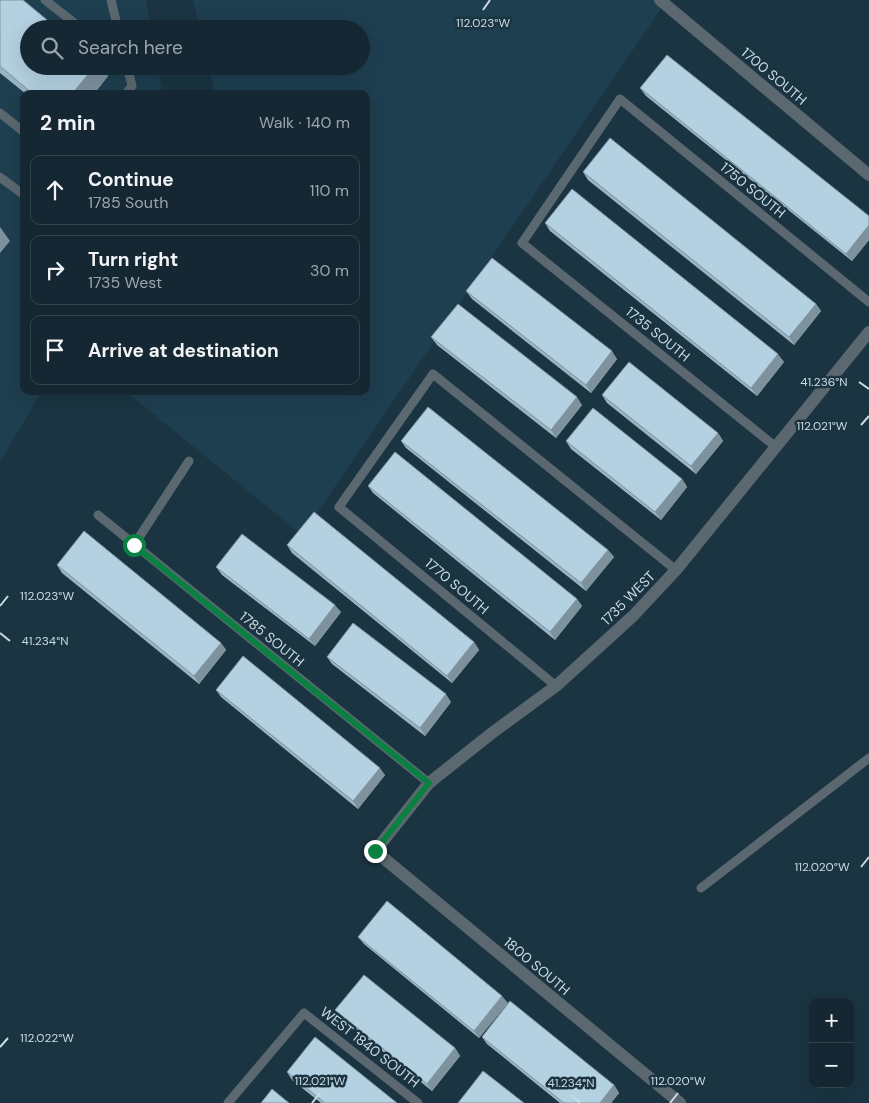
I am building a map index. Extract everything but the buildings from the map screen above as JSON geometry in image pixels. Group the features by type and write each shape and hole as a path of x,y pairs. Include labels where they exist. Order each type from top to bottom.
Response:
{"street":[{"name":"1700 SOUTH","path":"660,0 869,175"},
{"name":"1735 WEST","path":"375,851 429,783 556,686 633,616 676,570 869,332"},
{"name":"1800 SOUTH","path":"375,851 675,1102"}],"lane":[{"path":"45,0 71,20"},
{"path":"110,0 116,20"},
{"path":"129,75 132,86 129,90"},
{"name":"1735 SOUTH","path":"620,99 522,243 776,447"},
{"name":"1750 SOUTH","path":"620,99 869,302"},
{"path":"0,113 20,129"},
{"path":"0,177 20,192"},
{"name":"1770 SOUTH","path":"556,686 339,507 433,374 676,570"},
{"path":"134,545 189,461"},
{"name":"1785 SOUTH","path":"98,516 429,783"},
{"path":"700,888 869,758"},
{"name":"WEST 1840 SOUTH","path":"228,1103 304,1013 418,1103"}],"shaded area":[{"path":"0,0 146,0 149,20 20,20 20,75 159,75 161,90 20,90 20,395 40,395 0,462"},
{"path":"193,0 667,0 302,535 130,395 370,395 370,90 214,90 210,75 370,75 370,20 198,20"}],"route":[{"path":"134,545 429,783 375,851"}]}
